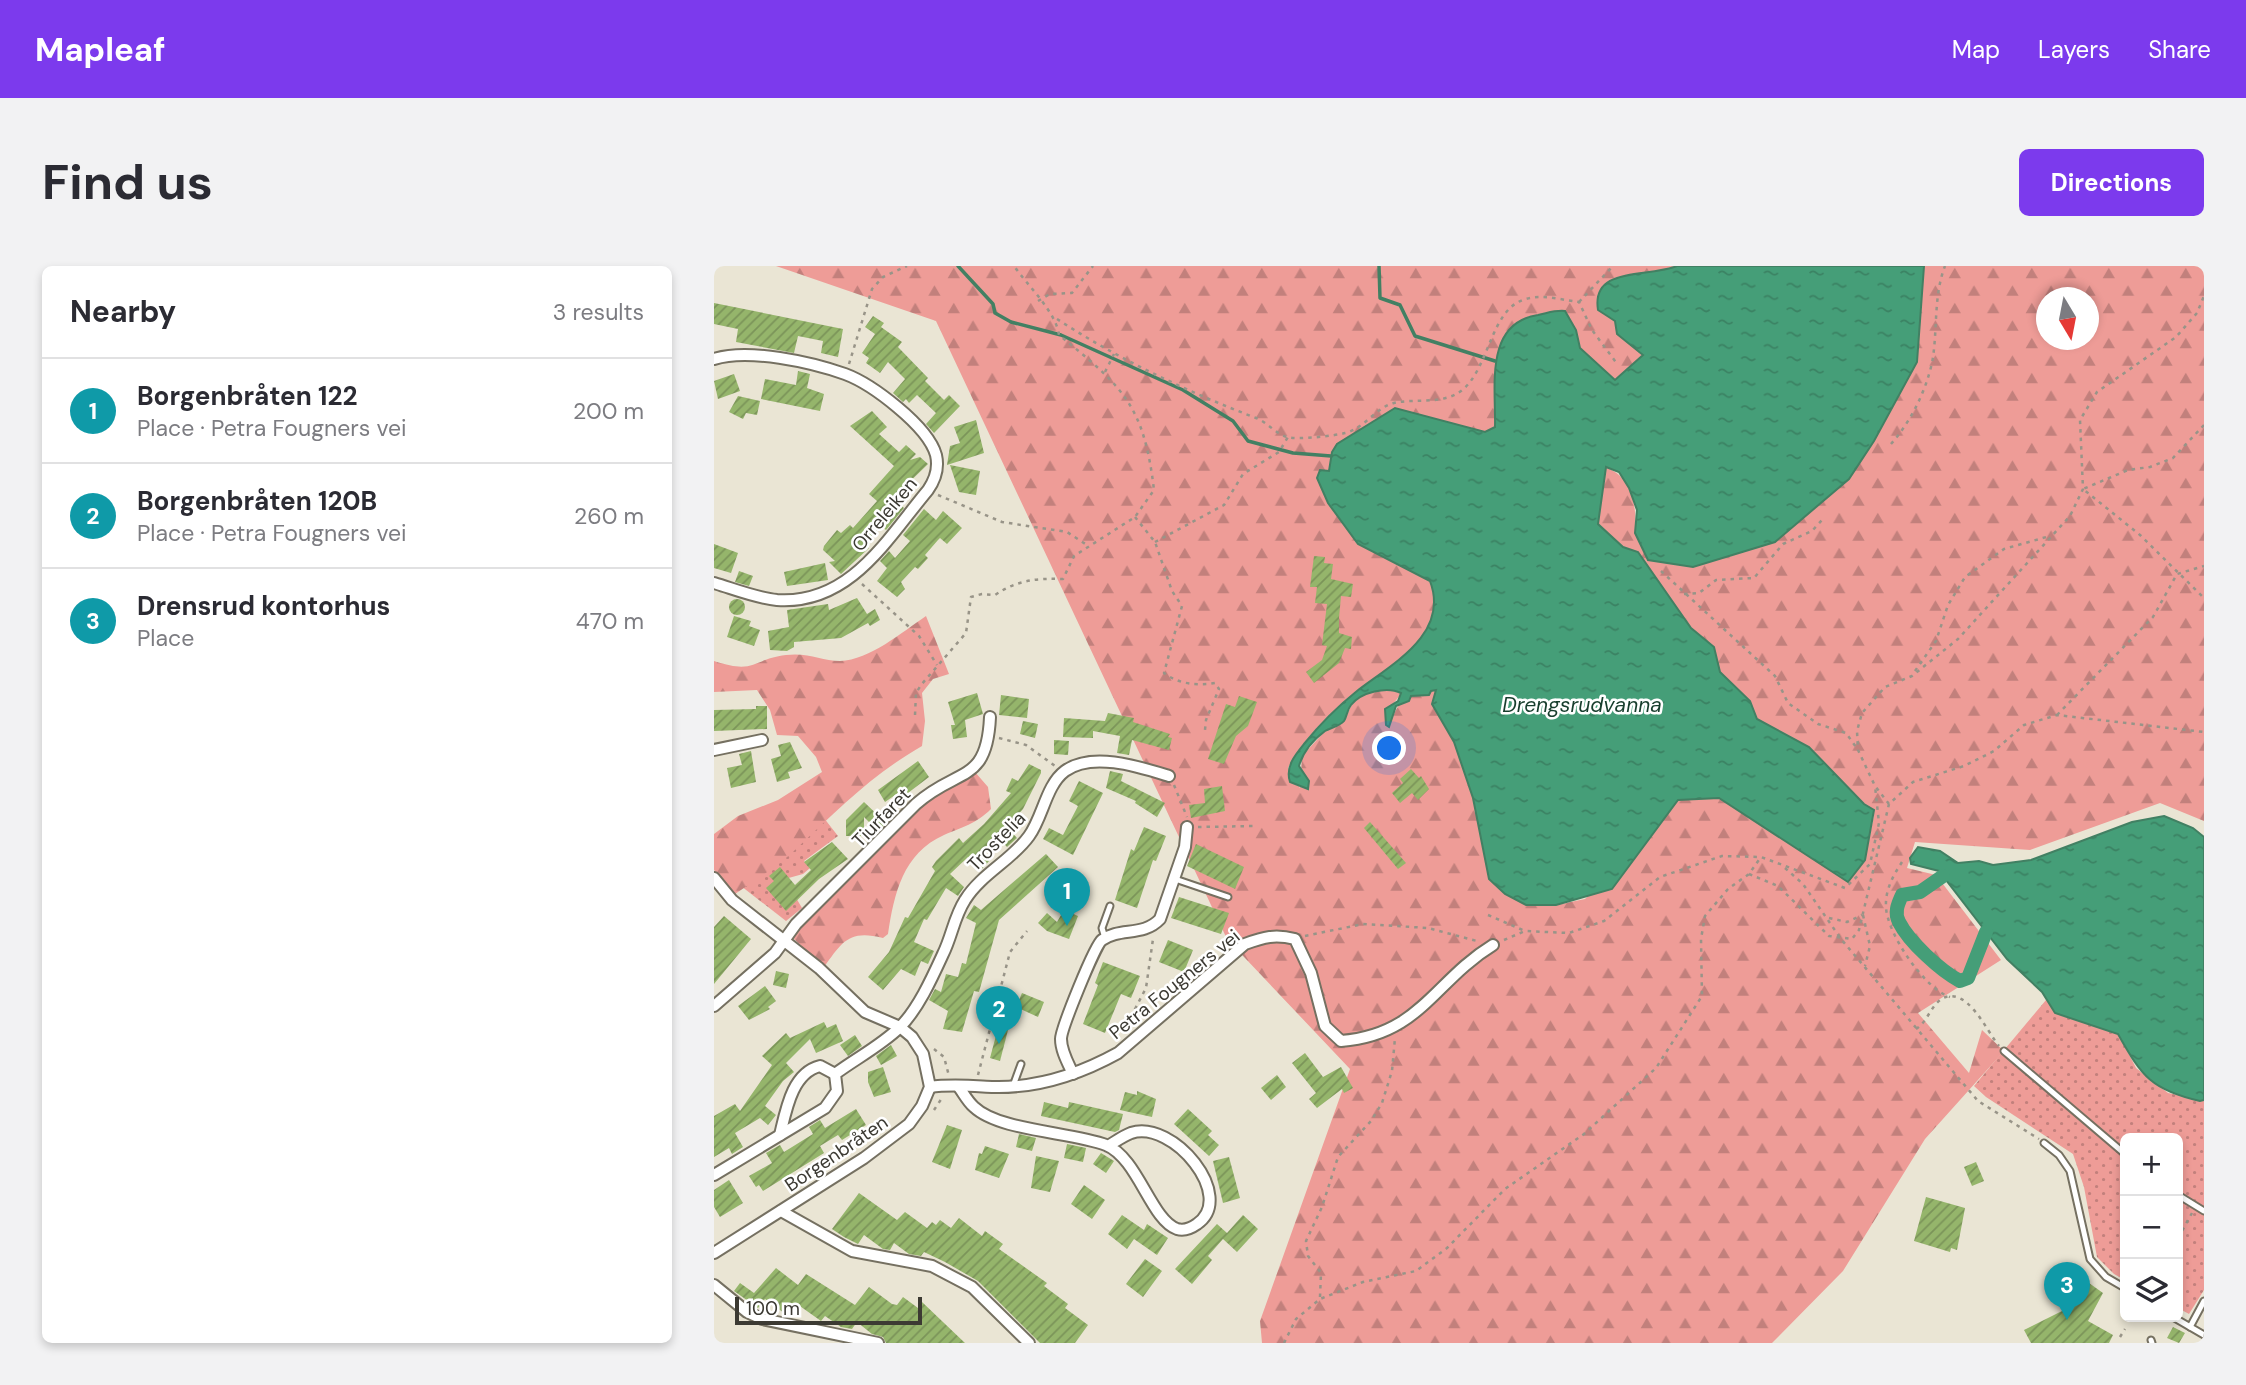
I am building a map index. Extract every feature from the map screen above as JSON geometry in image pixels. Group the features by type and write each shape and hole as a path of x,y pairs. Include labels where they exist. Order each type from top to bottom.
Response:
{"street":[{"name":"Orreleiken","path":"714,359 749,352 846,374 878,392 904,413 930,443 936,455 935,479 928,491 855,577 823,595 778,600 714,583"},
{"name":"Tiurfaret","path":"714,1006 775,953 782,942 928,793 977,767 988,748 990,717"},
{"path":"714,750 762,740"},
{"path":"1064,772 1080,764 1098,763 1138,766 1168,776"},
{"name":"Trostelia","path":"901,1027 933,975 945,950 953,922 966,897 1027,840 1041,820 1052,787 1064,772"},
{"path":"1073,1074 1061,1040 1063,1023 1074,1006 1097,944 1105,938 1152,927 1160,919 1185,847 1187,827"},
{"path":"714,878 732,900 782,942 819,968 865,1012 901,1027 923,1054 930,1087 958,1086 974,1108 993,1118 1108,1146 1128,1164 1167,1224 1179,1230 1189,1229 1207,1213 1210,1197 1204,1180 1191,1157 1171,1141 1153,1132 1133,1132 1108,1146"},
{"name":"Petra Fougners vei","path":"958,1086 1013,1086 1073,1074 1118,1053 1245,944 1272,935 1295,939"},
{"path":"1295,939 1311,973 1325,1026 1332,1035 1342,1041 1395,1028 1424,1007 1474,957 1493,945"},
{"path":"835,1074 901,1027"},
{"path":"780,1135 786,1110 803,1074 820,1066 835,1074"},
{"path":"714,1175 825,1108 836,1091 835,1074"},
{"name":"Borgenbråten","path":"714,1253 864,1158 909,1124 922,1106 930,1087"},
{"name":"Borgenbråten","path":"781,1211 852,1251 932,1266 972,1287 1029,1343"},
{"path":"717,1291 762,1319 878,1343"}],"lane":[{"path":"1174,879 1228,897"},
{"path":"1105,938 1102,928 1110,906"},
{"path":"2004,1051 2120,1150"},
{"path":"1013,1086 1021,1064"},
{"path":"2044,1143 2059,1155 2070,1171 2090,1259 2106,1277 2120,1286"},
{"path":"2180,1196 2204,1211"},
{"path":"2190,1327 2204,1301"},
{"path":"2182,1322 2204,1335"}],"path":[{"path":"846,374 872,289 883,277 907,266"},
{"path":"1014,266 1038,301 1057,319 1114,354 1208,401 1259,419 1288,437 1347,433 1392,403 1431,401 1460,391 1482,366 1491,335 1516,304 1524,299 1538,297 1579,302"},
{"path":"1038,301 1050,294 1072,293 1093,266"},
{"path":"1579,302 1613,266"},
{"path":"1891,444 1911,421 1932,363 1935,313 1945,266"},
{"path":"1858,750 1857,731 1862,713 1885,687 1912,676 1958,639 2070,516 2083,489 2080,420 2097,392 2176,337 2197,313 2204,296"},
{"path":"1579,302 1592,330 1618,365"},
{"path":"915,715 916,693 966,633 971,597 995,595 1010,585 1038,578 1063,579 1074,556 1087,545 1135,517 1154,490 1149,446 1133,407 1105,372 1059,335 1057,319"},
{"path":"1105,372 1114,354"},
{"path":"2083,489 2127,470 2150,467 2173,458 2204,425"},
{"path":"1155,542 1224,505 1243,474 1279,452 1288,437"},
{"path":"2083,489 2140,535 2204,598"},
{"path":"928,491 1002,522 1067,532 1087,545"},
{"path":"1135,517 1155,542 1172,591 1182,606 1164,673 1172,680 1201,686 1215,683 1219,689 1206,720 1205,730"},
{"path":"1684,594 1699,593 1716,580 1754,578 1783,544 1812,531 1822,520"},
{"path":"1912,676 1936,641 1948,605 1965,577 2004,549 2050,536"},
{"path":"2057,715 2153,617 2177,573 2204,566"},
{"path":"1661,571 1775,676 1788,703 1818,724 1846,733 1858,750 1875,786 1889,804"},
{"path":"855,577 919,636 937,665"},
{"path":"1749,874 1778,886 1793,897 1814,925 1829,936 1852,939 1859,930 1889,804 1913,782 1964,766 1994,751 2024,725 2057,715 2204,732"},
{"path":"989,738 1006,738 1026,745 1064,772"},
{"path":"1168,776 1183,805 1187,827 1255,826"},
{"path":"1488,915 1525,931 1569,933 1604,921 1660,877 1691,864 1722,856 1761,857 1846,888 1870,863 1879,823 1875,786"},
{"path":"1284,1343 1297,1320 1320,1299 1363,1282 1416,1271 1447,1248 1505,1189 1584,1134 1657,1068 1702,996 1701,939 1705,916 1728,889 1749,874 1761,857"},
{"path":"1902,862 1891,878 1885,905 1888,923 1928,984 1950,997 1967,1002 1978,1012 1988,1033 2004,1051"},
{"path":"1779,863 1803,884 1841,939 1978,1101 2044,1143"},
{"path":"1829,918 1847,922 1863,915"},
{"path":"1863,915 1870,946 1865,967"},
{"path":"1295,939 1363,924 1428,928 1493,945 1525,931"},
{"path":"1139,1035 1132,1016 1146,988 1153,949 1152,927"},
{"path":"976,1086 983,1049 1010,952 1027,931"},
{"path":"1916,1029 1924,1023 1940,1000 1950,997"},
{"path":"1320,1299 1321,1273 1308,1256 1306,1241 1322,1207 1338,1157 1371,1121 1382,1102 1392,1071 1395,1028"},
{"path":"2183,1229 2196,1206"},
{"path":"2120,1337 2125,1329"}],"green space":[{"path":"776,266 1677,266 1612,280 1598,296 1598,310 1615,321 1617,334 1643,355 1615,380 1580,348 1576,330 1540,315 1529,316 1495,361 1495,426 1485,432 1395,408 1332,452 1329,471 1341,521 1358,543 1430,581 1434,603 1430,623 1420,640 1388,671 1322,723 1303,744 1288,768 1300,788 1302,756 1326,730 1344,721 1353,702 1362,696 1373,691 1395,690 1401,694 1385,714 1389,727 1402,702 1412,696 1429,695 1430,691 1436,690 1436,711 1461,758 1471,792 1489,879 1526,905 1556,905 1585,899 1648,837 1677,800 1719,798 1848,882 1865,860 1874,815 1873,810 1809,747 1757,719 1750,701 1720,672 1714,647 1691,628 1638,553 1623,547 1598,524 1605,467 1622,478 1627,485 1634,503 1635,533 1693,567 1775,542 1849,479 1874,441 1917,362 1924,266 2204,266 2204,821 2160,803 2030,850 1915,842 1907,868 1936,875 2001,960 1918,1013 1969,1073 1982,1030 2004,1051 1925,1139 1843,1271 1772,1343 1262,1343 1260,1321 1350,1069 1227,939 936,321"},
{"path":"926,616 949,674 933,679 922,693 925,721 922,746 871,781 789,855 735,894 714,870 714,834 738,816 778,800 822,772 816,757 798,736 777,735 770,710 757,690 714,692 714,661 738,667 794,654 833,661 851,659 874,651"},
{"path":"975,772 988,787 991,809 974,822 944,835 919,852 903,876 888,934 883,938 862,935 848,940 824,967 794,939 795,931 927,799"},
{"path":"820,813 838,836 804,861 810,868 803,874 785,879 802,908 786,921 741,886"},
{"path":"2046,1000 2119,1034 2136,1068 2168,1093 2204,1100 2204,1290 2189,1314 2183,1311 2183,1133 2120,1133 2120,1277 2097,1257 2084,1187 2073,1154 1986,1097 1974,1086"}],"water":[{"name":"Drengsrudvanna","path":"1677,266 1924,266 1917,362 1874,441 1849,479 1775,542 1693,567 1648,560 1635,533 1637,510 1629,488 1619,472 1606,467 1598,524 1623,547 1638,552 1691,628 1714,647 1720,672 1750,701 1757,719 1809,747 1864,804 1874,810 1865,860 1848,882 1719,798 1678,800 1612,889 1556,905 1526,905 1505,894 1489,879 1473,798 1454,742 1432,704 1436,690 1429,695 1411,696 1409,701 1396,706 1389,727 1386,725 1385,709 1398,701 1401,693 1382,690 1355,700 1344,721 1325,731 1303,756 1299,766 1309,781 1308,789 1290,782 1289,771 1297,752 1329,716 1414,646 1432,617 1434,600 1430,581 1358,544 1328,503 1317,478 1320,470 1329,471 1332,452 1337,444 1395,408 1485,432 1495,427 1497,359 1501,343 1509,330 1521,320 1565,311 1576,330 1580,348 1615,380 1643,355 1617,334 1615,321 1598,310 1598,296 1603,286 1624,276"},
{"path":"2164,816 2193,828 2204,837 2204,1100 2200,1101 2170,1092 2150,1080 2134,1061 2118,1034 2055,1013 2042,992 2007,959 1939,871 1911,864 1910,858 1918,847 1940,851 1958,863 1979,861 1993,865 2031,860 2132,822"}],"building":[{"path":"714,303 843,329 838,357 821,353 823,341 798,336 794,353 736,342 738,329 714,324"},
{"path":"873,316 884,323 881,327 902,342 898,347 928,378 925,381 944,400 949,395 960,406 934,433 926,424 936,413 917,395 909,403 906,399 903,402 893,393 905,379 888,362 880,373 866,363 869,358 862,353 875,334 865,327"},
{"path":"798,371 810,374 807,388 824,394 820,411 761,399 765,379 796,385"},
{"path":"734,374 740,391 718,399 714,381"},
{"path":"738,396 760,401 757,415 746,413 743,419 729,412"},
{"path":"872,411 887,427 879,434 899,452 906,445 916,454 910,460 920,457 928,464 893,498 904,508 886,530 881,526 864,544 869,548 841,574 829,562 835,561 823,550 824,546 837,530 841,533 850,525 853,528 877,501 869,494 894,466 850,426"},
{"path":"976,420 984,453 947,465 950,446 960,443 954,427"},
{"path":"950,465 980,471 976,495 959,492"},
{"path":"924,509 936,520 943,511 962,528 947,544 940,538 938,540 925,555 928,558 901,582 905,589 897,597 877,581 887,568 880,561 889,551 895,558 910,541 903,535"},
{"path":"714,544 738,553 731,573 714,568"},
{"path":"1314,556 1325,557 1324,563 1333,564 1331,579 1353,584 1351,597 1341,596 1339,618 1339,633 1352,637 1351,649 1345,648 1339,663 1314,683 1306,672 1322,660 1327,646 1322,645 1327,604 1315,603 1317,587 1310,587"},
{"path":"825,563 828,580 787,586 784,572"},
{"path":"739,571 753,576 749,586 735,582"},
{"path":"857,598 867,614 875,609 880,620 870,626 868,623 841,638 794,642 794,647 787,651 770,650 768,631 789,627 787,610 828,604 829,610"},
{"path":"734,599 740,599 745,607 743,613 734,615 729,610 729,604"},
{"path":"734,616 751,621 749,626 760,630 754,646 727,637"},
{"path":"977,693 983,714 965,720 967,737 953,739 951,725 955,725 948,702"},
{"path":"1001,695 1029,699 1027,718 999,715"},
{"path":"1239,696 1257,702 1248,726 1236,736 1224,764 1208,759 1226,704 1235,707"},
{"path":"756,706 767,706 767,729 714,731 714,710 756,709"},
{"path":"1108,713 1134,718 1133,722 1170,734 1168,737 1172,738 1169,750 1132,740 1129,755 1117,753 1120,736 1093,731 1093,738 1063,737 1064,718 1105,721"},
{"path":"1023,721 1038,724 1035,738 1020,734"},
{"path":"1054,740 1069,741 1068,755 1054,754"},
{"path":"790,742 802,768 788,772 790,778 777,782 771,759 781,756 778,745"},
{"path":"751,751 756,782 731,788 727,768 742,765 739,754"},
{"path":"918,761 929,777 904,796 901,791 885,802 878,790"},
{"path":"1029,764 1041,770 1041,773 1023,809 1007,827 1017,838 1007,847 998,837 981,852 989,861 980,871 968,857 950,874 964,887 958,896 946,888 927,920 924,919 914,942 934,951 928,964 921,961 915,976 901,969 883,990 868,977 889,952 905,917 908,918 935,871 932,867 959,838 963,843 984,824 1011,793 1006,791 1012,778 1018,781"},
{"path":"1411,769 1419,778 1421,776 1429,789 1418,800 1412,793 1400,803 1392,793 1403,783 1400,779"},
{"path":"1110,771 1123,774 1121,781 1165,803 1157,817 1135,803 1136,801 1106,788"},
{"path":"1079,781 1103,793 1073,855 1043,839 1049,828 1063,835 1078,806 1069,801"},
{"path":"1222,786 1225,811 1191,818 1189,805 1205,803 1204,789"},
{"path":"864,802 886,823 878,831 864,817 864,836 846,836 846,820"},
{"path":"1370,822 1406,863 1398,869 1364,828"},
{"path":"1144,827 1166,836 1156,861 1153,860 1137,908 1115,900 1131,849 1134,851"},
{"path":"832,842 848,859 819,879 786,911 766,888 774,881 769,876 780,867 795,885 811,870 804,862"},
{"path":"1196,844 1244,867 1235,889 1187,866"},
{"path":"1046,854 1058,867 999,920 979,992 974,991 962,1032 943,1029 948,1011 929,1000 935,989 941,992 946,974 958,977 962,963 966,964 976,923 966,918 974,905 981,910"},
{"path":"1179,897 1229,913 1221,934 1171,918"},
{"path":"1064,910 1078,916 1069,939 1047,931 1038,923 1047,913 1057,922"},
{"path":"724,916 751,939 714,984 714,927"},
{"path":"1168,940 1193,950 1184,972 1159,962"},
{"path":"1103,962 1140,976 1131,998 1121,994 1105,1033 1083,1024 1098,985 1095,983"},
{"path":"776,971 789,974 786,988 773,985"},
{"path":"765,986 776,1001 768,1007 770,1009 749,1020 738,1006"},
{"path":"1022,993 1044,1002 1038,1017 1016,1007"},
{"path":"824,1022 827,1028 836,1024 843,1041 816,1053 810,1039 786,1063 794,1072 783,1081 765,1106 776,1115 768,1125 760,1118 735,1133 743,1147 732,1154 729,1148 714,1157 714,1116 735,1104 740,1111 772,1065 762,1056 786,1033 790,1038"},
{"path":"998,1028 1008,1030 1000,1061 990,1058"},
{"path":"855,1035 862,1046 848,1056 840,1045"},
{"path":"891,1045 897,1056 881,1065 876,1056"},
{"path":"1305,1053 1323,1077 1341,1067 1353,1088 1344,1093 1342,1089 1317,1108 1309,1099 1316,1093 1292,1063"},
{"path":"883,1067 891,1092 874,1097 868,1082 868,1072"},
{"path":"1277,1075 1286,1087 1271,1100 1261,1088"},
{"path":"1137,1091 1156,1099 1152,1117 1120,1110 1125,1092 1137,1095"},
{"path":"1044,1102 1068,1108 1069,1102 1123,1114 1119,1130 1115,1132 1041,1116"},
{"path":"856,1109 866,1125 842,1140 838,1135 820,1146 824,1153 763,1191 759,1185 756,1187 749,1176 772,1163 766,1153 780,1145 784,1152 813,1134 809,1127 820,1120 825,1128"},
{"path":"1188,1109 1212,1131 1208,1135 1219,1145 1209,1156 1174,1124"},
{"path":"947,1125 962,1130 950,1169 932,1162"},
{"path":"1019,1134 1036,1138 1032,1151 1016,1147"},
{"path":"1067,1144 1086,1148 1083,1162 1064,1158"},
{"path":"985,1146 1009,1154 999,1178 975,1170 979,1153 982,1154"},
{"path":"1101,1153 1114,1161 1106,1173 1093,1164"},
{"path":"1036,1156 1059,1161 1050,1192 1031,1188"},
{"path":"1229,1157 1240,1198 1223,1203 1213,1161"},
{"path":"1976,1162 1984,1181 1972,1186 1964,1167"},
{"path":"729,1180 743,1203 720,1217 714,1207 714,1190"},
{"path":"1084,1185 1105,1200 1092,1219 1071,1204"},
{"path":"859,1193 897,1220 905,1212 927,1228 932,1222 936,1225 940,1220 951,1228 959,1218 982,1236 985,1231 1003,1244 999,1249 1047,1283 1044,1286 1068,1304 1065,1308 1088,1325 1075,1343 1040,1343 978,1281 945,1262 924,1252 921,1256 909,1254 894,1243 890,1250 883,1249 864,1235 858,1244 844,1237 832,1229"},
{"path":"1926,1197 1965,1208 1957,1250 1951,1248 1950,1252 1914,1241"},
{"path":"1122,1215 1144,1230 1147,1224 1168,1238 1157,1255 1134,1239 1127,1249 1108,1234"},
{"path":"1243,1215 1258,1229 1237,1252 1223,1239 1208,1256 1212,1260 1192,1284 1175,1269 1217,1224 1227,1233"},
{"path":"1145,1259 1162,1271 1143,1297 1126,1284"},
{"path":"776,1268 798,1285 806,1274 855,1305 869,1287 892,1304 897,1305 903,1297 918,1308 922,1302 965,1343 886,1343 883,1337 872,1334 857,1322 852,1329 841,1327 825,1316 821,1321 797,1304 788,1316 765,1299 758,1308 734,1291 740,1283 754,1293"},
{"path":"2082,1278 2103,1293 2088,1321 2113,1335 2109,1343 2031,1343 2024,1330 2064,1310"},
{"path":"2173,1327 2185,1333 2179,1343 2167,1338"}],"waterway":[{"path":"958,266 993,304 995,313 1011,322 1061,335 1183,390 1233,421 1248,441 1293,453 1331,456"},
{"path":"1379,266 1380,298 1400,305 1415,336 1495,361"},
{"path":"1943,876 1920,892 1902,895 1897,915 1910,938 1935,963 1960,981 1968,978 1986,932"}],"place":[{"name":"Borgenbråten 122","path":"1067,926"},
{"name":"Borgenbråten 120B","path":"999,1044"},
{"name":"Drensrud kontorhus","path":"2067,1320"}]}
